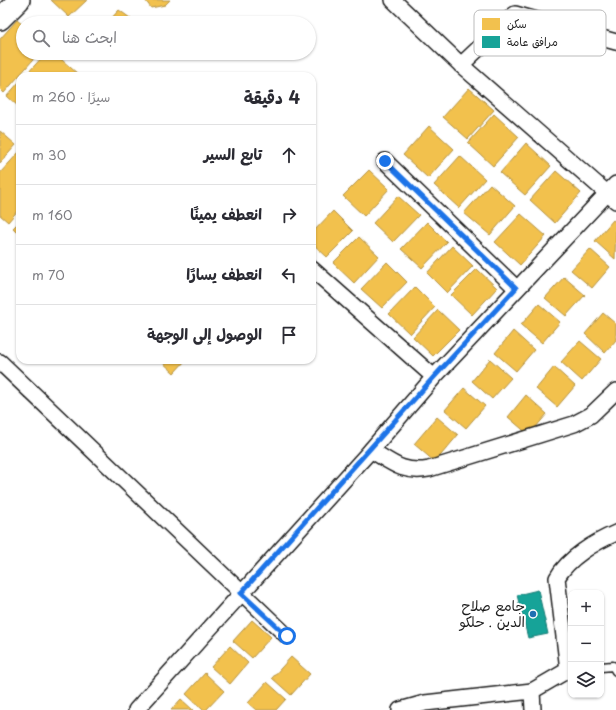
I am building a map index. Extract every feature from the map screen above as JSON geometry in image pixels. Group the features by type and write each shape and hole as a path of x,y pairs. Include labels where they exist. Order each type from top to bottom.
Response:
{"street":[{"path":"0,19 19,0"},
{"path":"136,710 371,450 434,377 516,288 613,193 461,65 393,0"},
{"path":"606,39 616,42"},
{"path":"461,65 474,53"},
{"path":"385,161 516,288"},
{"path":"316,273 434,377"},
{"path":"3,370 287,636"},
{"path":"371,450 402,468 417,471 429,469 574,424 591,415 616,391"},
{"path":"569,662 557,578 562,569 592,546 616,533"},
{"path":"400,710 425,703 532,691 568,670"},
{"path":"532,691 533,710"}],"lane":[{"path":"604,667 613,666 616,671"}],"building: سكن":[{"path":"51,0 87,0 70,16 68,16"},
{"path":"145,0 170,0 165,5 151,8"},
{"path":"119,10 127,16 113,16"},
{"path":"16,21 16,60 33,60 22,72 16,72 16,79 4,93 0,89 0,39"},
{"path":"40,60 62,60 76,72 29,72"},
{"path":"16,86 16,104 7,96"},
{"path":"469,88 494,110 468,139 443,117"},
{"path":"494,114 519,137 493,166 468,143"},
{"path":"429,126 454,149 428,178 403,155"},
{"path":"0,131 16,145 0,163"},
{"path":"526,143 551,166 525,195 500,173"},
{"path":"16,155 16,213 8,222 0,215 0,173"},
{"path":"460,156 485,179 459,208 434,185"},
{"path":"369,170 389,189 364,216 343,196"},
{"path":"556,171 581,193 555,223 530,200"},
{"path":"490,184 515,206 490,235 464,213"},
{"path":"398,196 419,215 393,242 373,223"},
{"path":"333,211 353,231 327,257 316,247 316,229"},
{"path":"521,214 546,236 520,265 495,242"},
{"path":"613,220 616,222 615,259 595,241"},
{"path":"427,222 447,242 422,268 401,249"},
{"path":"359,237 379,256 354,283 333,263"},
{"path":"452,246 473,266 447,293 427,273"},
{"path":"590,249 610,267 592,288 571,270"},
{"path":"387,262 407,282 382,308 361,289"},
{"path":"477,269 497,288 472,315 451,295"},
{"path":"564,277 585,295 566,316 545,298"},
{"path":"415,287 435,307 410,334 389,314"},
{"path":"539,304 560,322 542,343 521,325"},
{"path":"438,310 459,330 433,356 413,337"},
{"path":"603,313 616,324 616,340 605,353 585,334"},
{"path":"513,331 534,350 516,371 495,353"},
{"path":"580,341 601,359 582,381 561,362"},
{"path":"490,359 511,378 492,399 472,381"},
{"path":"164,364 182,364 174,373"},
{"path":"554,367 575,386 557,407 536,389"},
{"path":"464,388 485,406 466,428 445,410"},
{"path":"526,395 547,414 529,435 508,417"},
{"path":"437,417 458,435 435,462 414,444"},
{"path":"252,620 271,637 252,658 233,641"},
{"path":"230,646 248,663 230,684 211,667"},
{"path":"291,657 310,674 291,695 272,678"},
{"path":"205,673 224,691 206,710 203,710 186,694"},
{"path":"267,682 286,699 276,710 256,710 248,703"},
{"path":"181,699 193,710 171,710"}],"building: مرافق عامة":[{"name":"جامع صلاح الدين . حلكو","path":"538,590 548,634 528,638 517,595"}],"place":[{"name":"جامع صلاح الدين . حلكو","path":"533,614"}],"route":[{"path":"287,636 241,593 371,450 434,377 516,288 385,161"}]}
